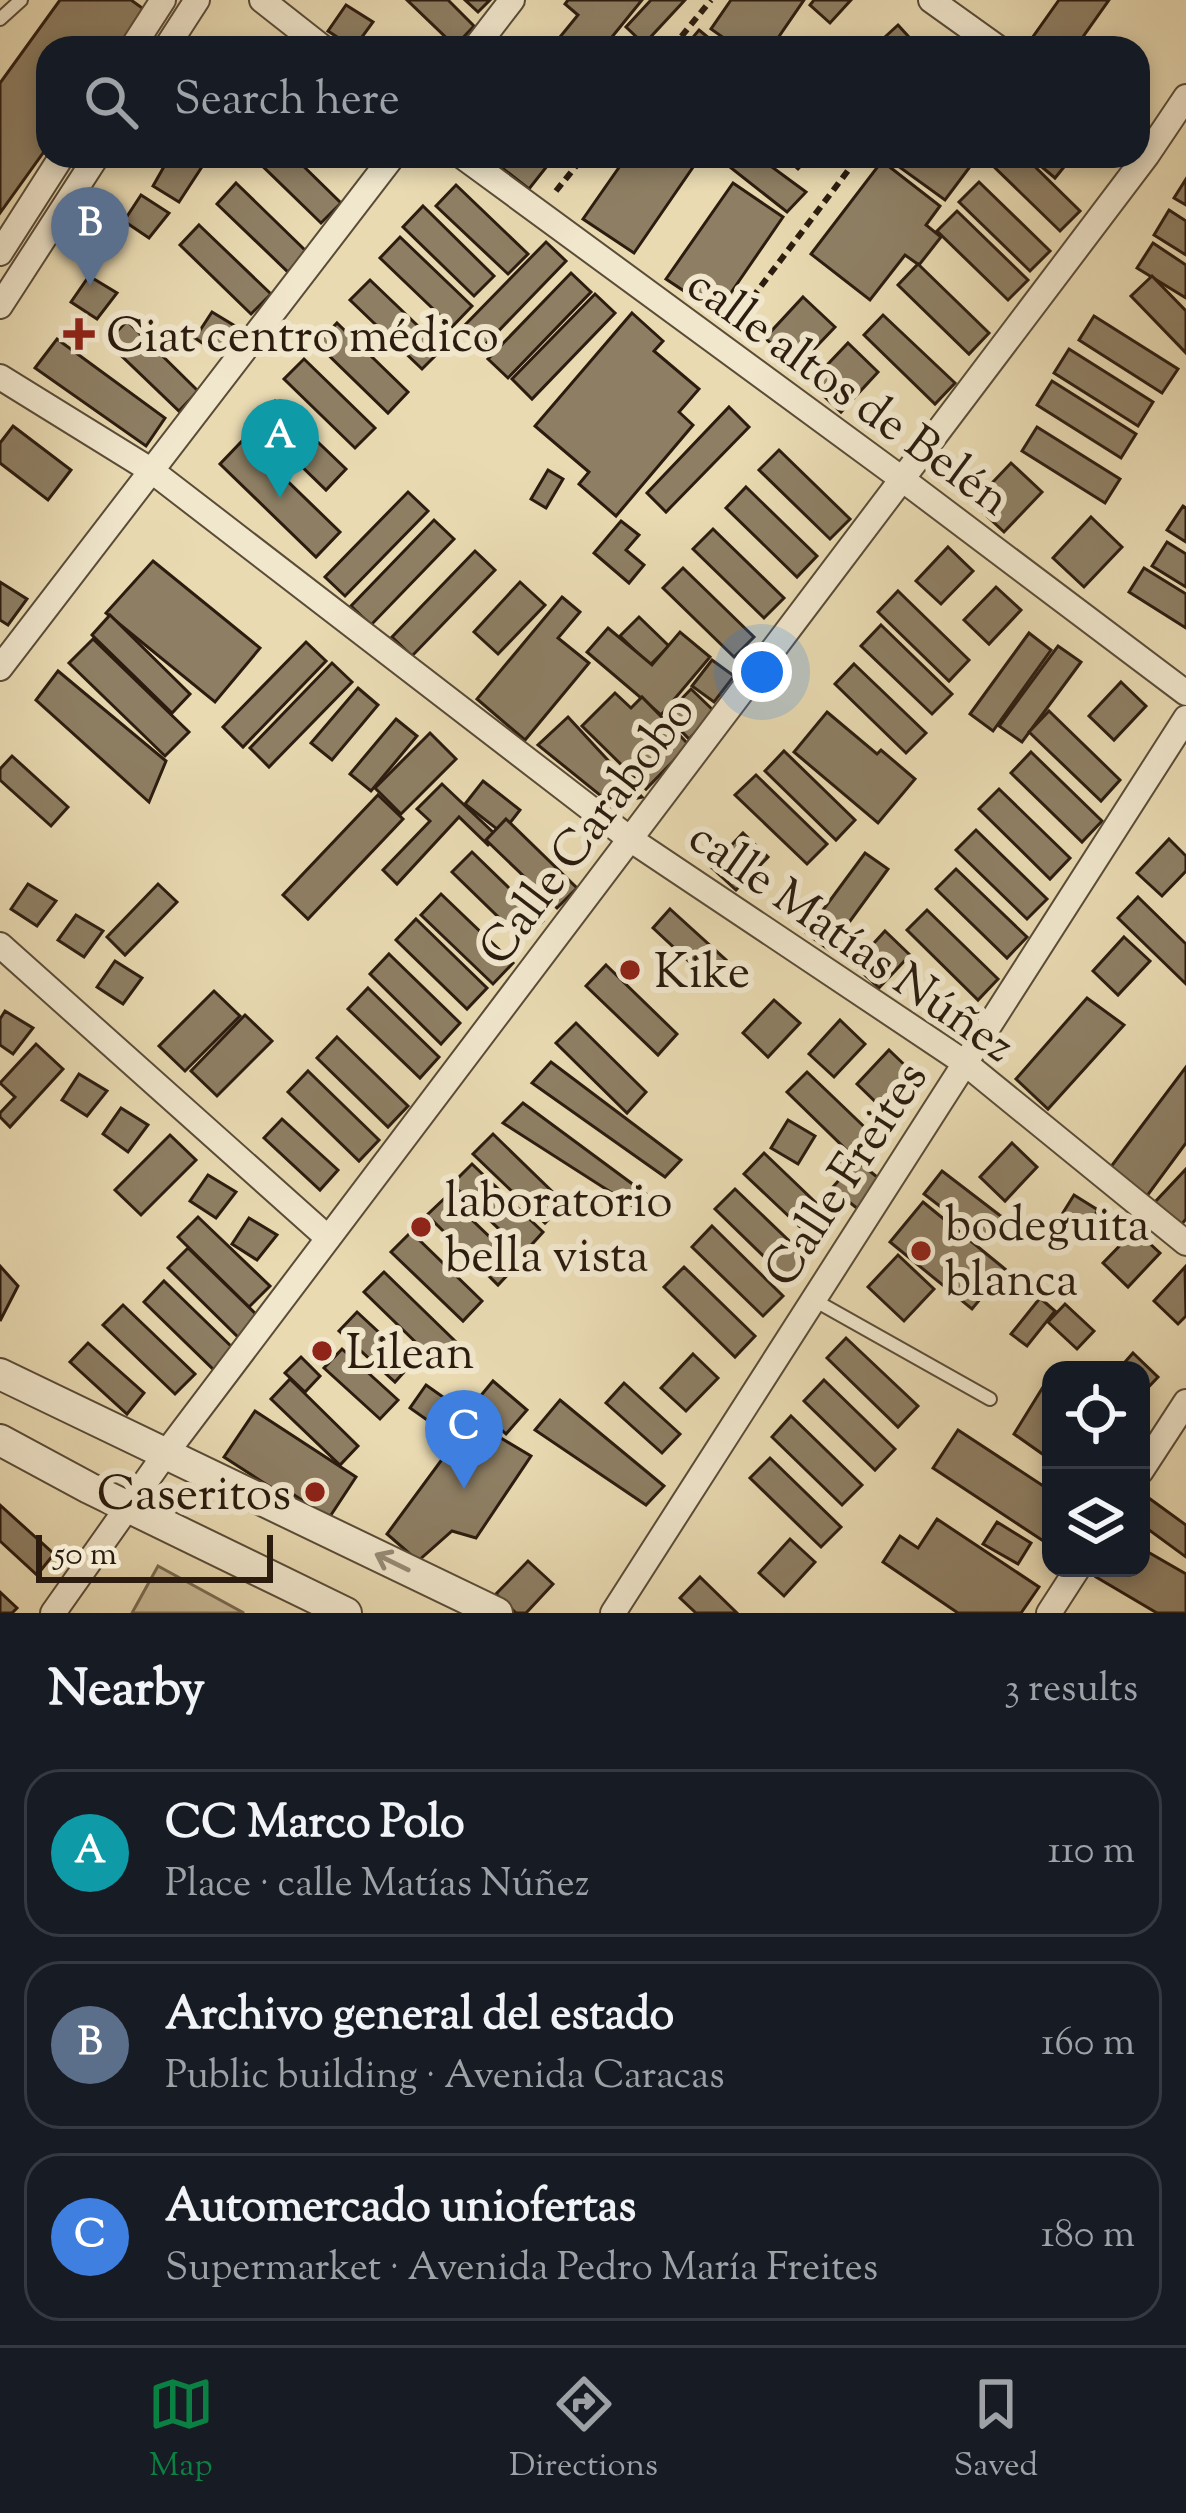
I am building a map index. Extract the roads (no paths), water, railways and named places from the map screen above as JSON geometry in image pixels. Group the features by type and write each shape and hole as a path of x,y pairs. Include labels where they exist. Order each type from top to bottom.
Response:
{"street":[{"path":"140,36 163,0"},
{"path":"174,36 197,0"},
{"path":"262,0 307,36"},
{"path":"484,36 512,0"},
{"path":"931,0 981,36"},
{"name":"Calle Carabobo","path":"1150,142 1186,97"},
{"path":"0,253 54,168"},
{"path":"0,306 89,168"},
{"path":"0,668 384,168"},
{"name":"calle altos de Belén","path":"478,168 1186,693"},
{"name":"Calle Carabobo","path":"52,1613 166,1453 902,479 1130,168"},
{"name":"calle Matías Núñez","path":"0,377 152,471 630,839 965,1063 1186,1243"},
{"name":"Calle Freites","path":"613,1613 1186,718"},
{"path":"0,945 328,1238"},
{"path":"0,1374 497,1613"},
{"path":"1142,1469 1186,1402"},
{"path":"0,1440 346,1613"},
{"path":"1048,1613 1072,1577"}],"lane":[{"path":"0,19 21,0"},
{"path":"813,1300 990,1399"}],"place":[{"name":"Archivo general del estado","path":"90,286"},
{"name":"Ciat centro médico","path":"79,334"},
{"name":"CC Marco Polo","path":"280,498"},
{"name":"Kike","path":"630,970"},
{"name":"laboratorio bella vista","path":"421,1227"},
{"name":"bodeguita blanca","path":"921,1251"},
{"name":"Lilean","path":"322,1351"},
{"name":"Automercado uniofertas","path":"464,1489"},
{"name":"Caseritos","path":"315,1492"}]}
